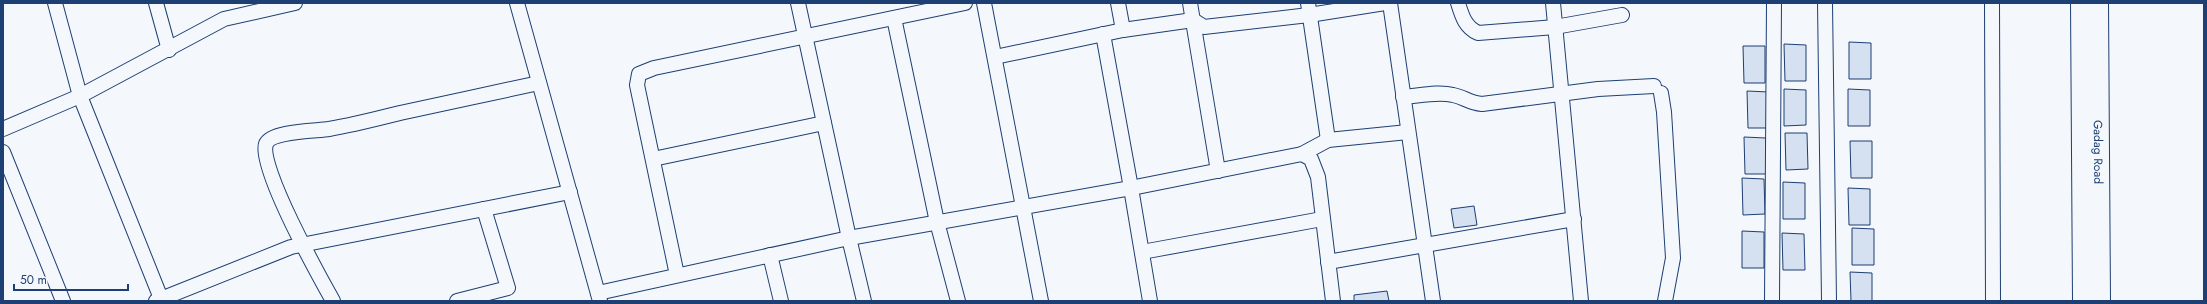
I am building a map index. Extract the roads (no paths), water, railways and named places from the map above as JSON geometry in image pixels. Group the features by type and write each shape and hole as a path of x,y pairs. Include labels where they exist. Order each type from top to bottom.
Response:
{"highway":[{"name":"Gadag Road","path":"2082,3 2084,301"},
{"name":"Gadag Road","path":"2098,3 2099,301"}],"street":[{"path":"55,3 80,96 160,300 291,247 302,244 484,210 570,192"},
{"path":"156,3 169,50"},
{"path":"3,129 80,96 169,50 224,19 295,3"},
{"path":"516,3 599,297 677,275 848,238 1132,188 1302,154 1328,140 1408,132"},
{"path":"798,3 848,238 864,301"},
{"path":"677,275 637,85 639,74 654,68 965,3"},
{"path":"984,3 1041,301"},
{"path":"1118,3 1123,30"},
{"path":"1190,3 1218,171"},
{"path":"995,57 1123,30 1192,20 1204,27 1309,9 1384,3"},
{"path":"1390,3 1433,301"},
{"path":"1458,3 1466,24 1470,30 1478,33 1555,27 1622,15"},
{"path":"1553,3 1582,301"},
{"path":"1772,301 1774,3"},
{"path":"1825,3 1829,301"},
{"path":"1992,3 1993,301"},
{"path":"1309,9 1328,140"},
{"path":"894,18 937,222 958,301"},
{"path":"1103,34 1132,188 1150,301"},
{"path":"333,301 302,244 266,160 266,143 270,138 278,135 329,129 539,82"},
{"path":"1403,97 1447,94 1460,97 1472,104 1482,104 1562,94 1657,90 1664,112 1673,258 1665,301"},
{"path":"653,159 824,123"},
{"path":"3,152 63,301"},
{"path":"1302,154 1311,159 1318,177 1333,301"},
{"path":"457,301 508,288 484,210"},
{"path":"1142,252 1322,219"},
{"path":"1328,262 1574,219"},
{"path":"770,255 781,301"}]}
